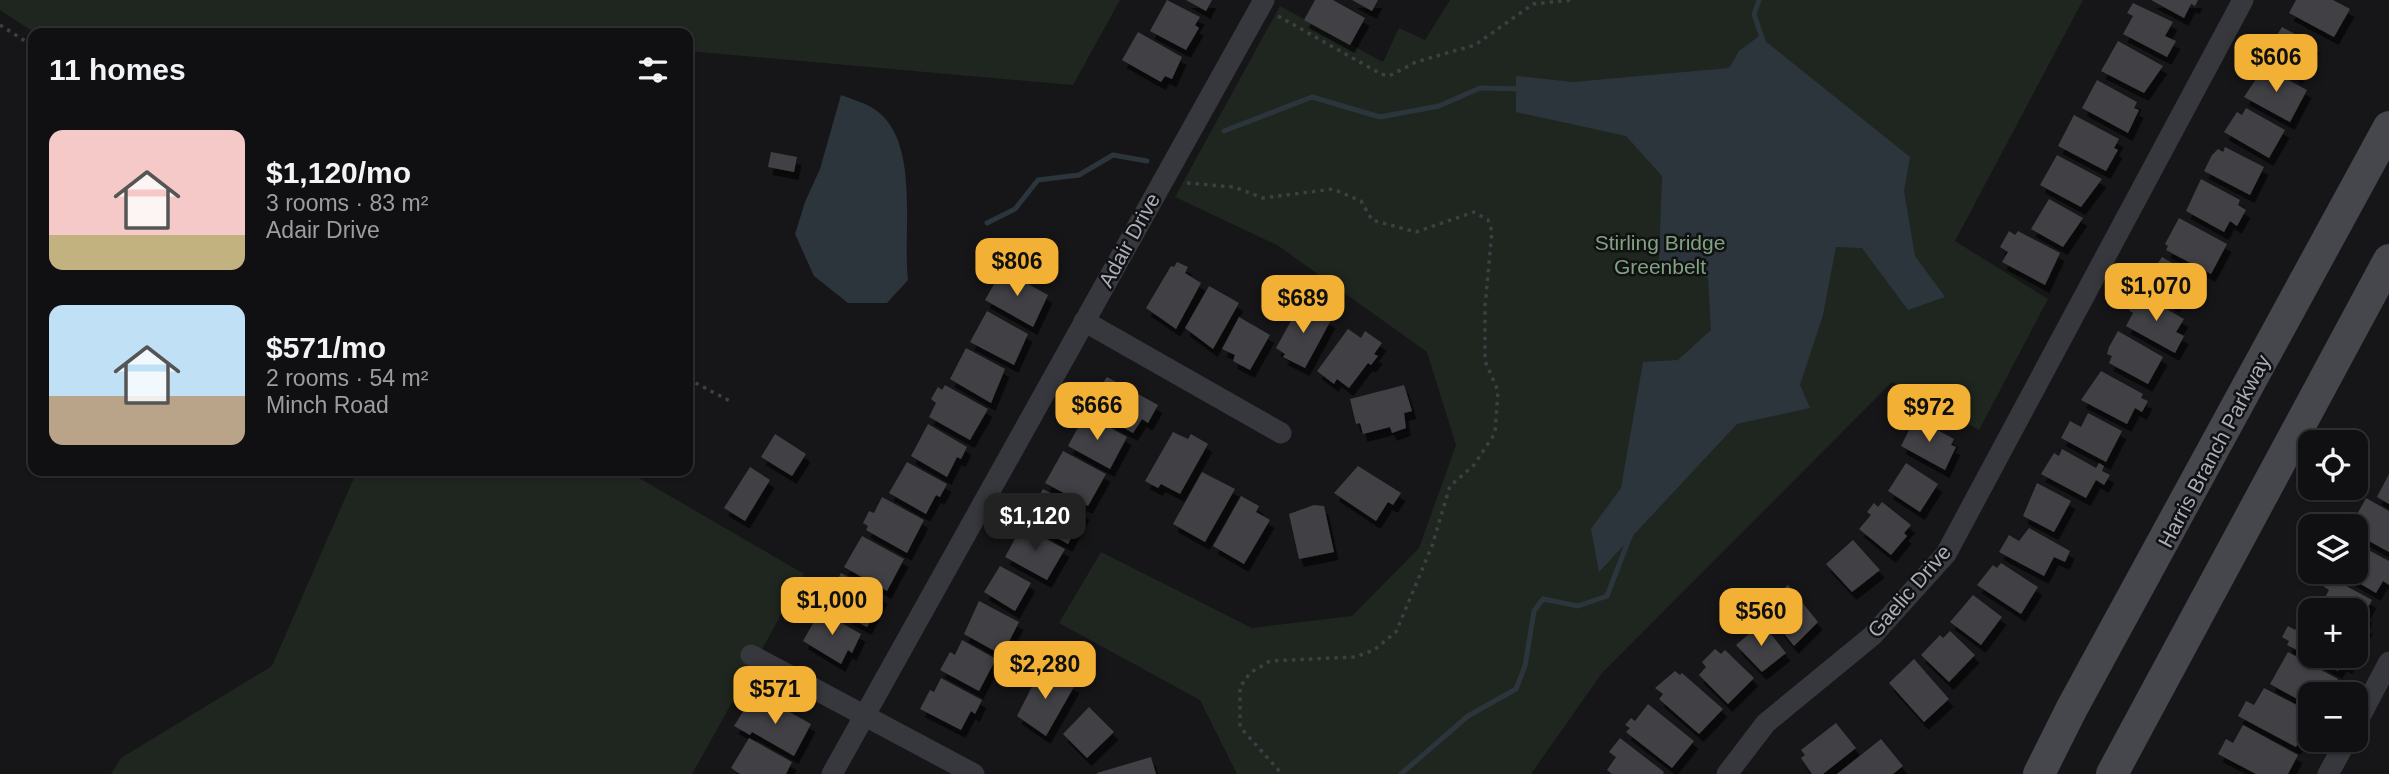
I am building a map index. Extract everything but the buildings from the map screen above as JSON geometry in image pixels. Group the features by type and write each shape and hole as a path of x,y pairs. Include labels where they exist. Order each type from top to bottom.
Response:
{"main road":[{"name":"Harris Branch Parkway","path":"2039,774 2072,708 2143,583 2388,130"},
{"path":"2112,774 2389,260"}],"street":[{"name":"Gaelic Drive","path":"1727,774 1766,723 1872,636 1945,554 2242,0"},
{"name":"Adair Drive","path":"832,774 1084,321 1270,8"},
{"path":"1084,321 1281,433"},
{"path":"751,654 974,774"},
{"path":"2368,701 2389,662"},
{"path":"2328,774 2340,752"}],"path":[{"path":"1270,8 1381,74 1389,76 1416,62 1475,45 1533,4 1572,0"},
{"path":"0,25 28,43"},
{"path":"1187,183 1234,187 1263,198 1333,189 1362,201 1372,220 1386,225 1416,232 1474,212 1488,220 1492,232 1485,306 1485,361 1499,391 1495,433 1474,465 1450,486 1432,546 1396,632 1374,650 1355,657 1270,661 1250,673 1240,687 1240,727 1282,774"},
{"path":"693,382 730,401"}],"green space":[{"path":"0,0 1120,0 1073,85 693,51 693,28 28,28 0,10"},
{"name":"Stirling Bridge Greenbelt","path":"1450,0 2083,0 1955,241 2048,299 1979,430 1892,382 1602,673 1531,774 1237,774 1200,700 1059,623 1101,552 1252,628 1352,616 1419,548 1456,445 1427,352 1277,245 1175,197 1280,6 1383,62 1399,28 1425,40"},
{"path":"355,476 636,476 804,574 692,774 111,774 121,758 272,666"}],"shaded area":[{"path":"1759,36 1910,157 1904,191 1915,256 1945,297 1908,310 1862,248 1836,247 1823,315 1800,385 1810,408 1737,424 1599,572 1591,529 1621,488 1643,362 1678,360 1711,330 1708,278 1659,261 1662,176 1626,136 1516,112 1516,76 1573,82 1729,68 1739,51"},
{"path":"841,95 871,107 887,121 897,139 904,161 908,280 887,303 848,303 814,276 795,234 805,202 820,169"}],"waterway":[{"path":"1759,0 1754,14 1764,44"},
{"path":"1224,131 1312,97 1380,117 1439,106 1480,88 1522,89"},
{"path":"987,223 1015,209 1038,180 1079,175 1113,155 1147,161"},
{"path":"1401,774 1468,716 1516,689 1525,666 1534,611 1543,599 1578,606 1607,596 1631,534"}]}
